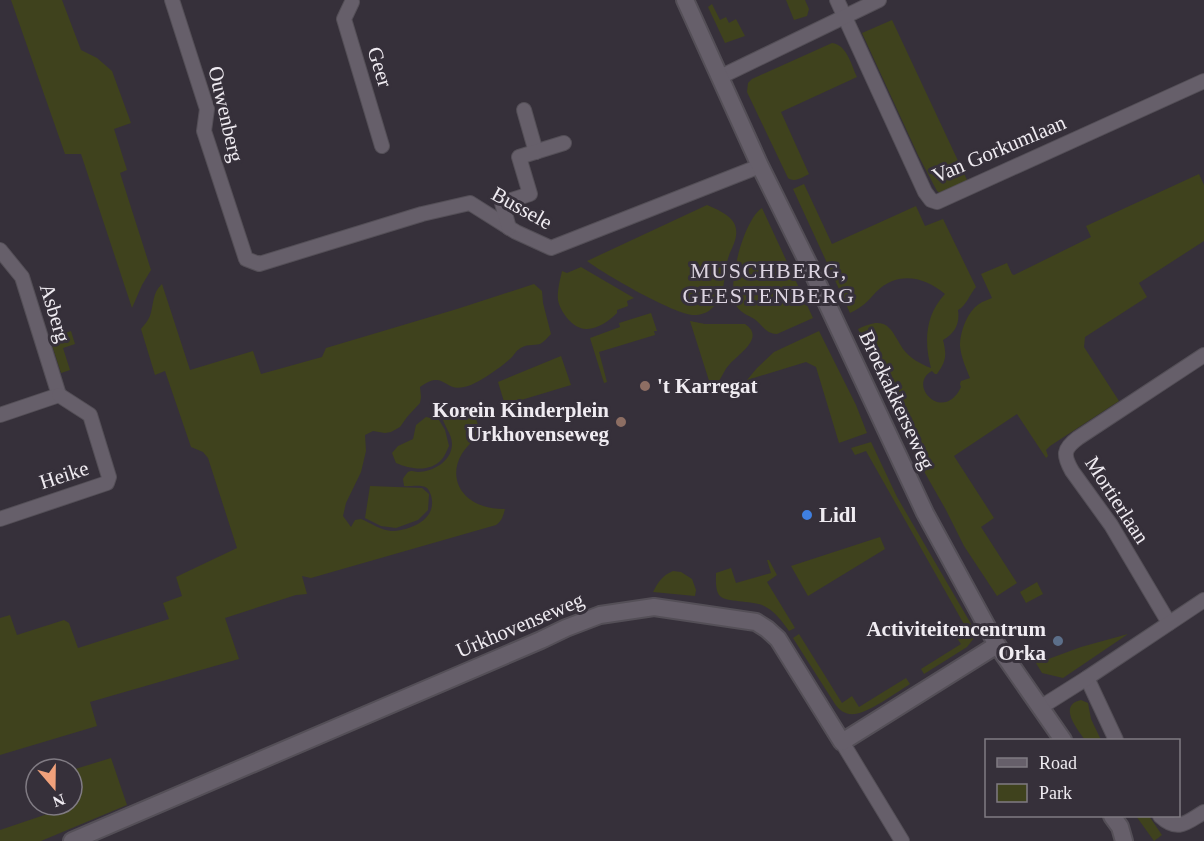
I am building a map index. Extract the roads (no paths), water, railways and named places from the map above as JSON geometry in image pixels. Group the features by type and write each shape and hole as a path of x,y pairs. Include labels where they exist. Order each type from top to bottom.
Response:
{"street":[{"name":"Ouwenberg","path":"172,0 207,109 204,130 238,237"},
{"name":"Broekakkerseweg","path":"685,0 760,166 809,265 924,513 997,645 1062,739"},
{"path":"837,0 845,16"},
{"path":"720,77 879,0"},
{"name":"Geer","path":"353,1 344,19 382,146"},
{"name":"Van Gorkumlaan","path":"845,16 925,192 931,200 937,202 1204,81"},
{"path":"524,110 536,152"},
{"path":"509,228 502,203 530,194 519,157 564,143"},
{"name":"Bussele","path":"238,237 246,259 259,264 422,214 470,203 509,228 551,248 760,166"},
{"name":"Asberg","path":"0,250 22,277 59,395"},
{"name":"Mortierlaan","path":"1169,623 1111,525 1072,471 1065,453 1069,445 1078,438 1204,355"},
{"path":"0,415 59,395"},
{"name":"Heike","path":"0,519 107,483 110,477 90,415 59,395"},
{"path":"1041,707 1204,600"},
{"name":"Urkhovenseweg","path":"72,841 566,628 600,615 654,608 756,622 767,629 778,639 842,742"},
{"path":"902,841 842,742 997,645"},
{"path":"1087,678 1115,739"},
{"path":"1164,819 1182,825 1204,812"},
{"path":"1119,828 1138,841"}],"place":[{"name":"'t Karregat","path":"645,386"},
{"name":"Korein Kinderplein Urkhovenseweg","path":"621,422"},
{"name":"Lidl","path":"807,515"},
{"name":"Activiteitencentrum Orka","path":"1058,641"}],"district":[{"name":"MUSCHBERG, GEESTENBERG","path":"769,282"}]}
